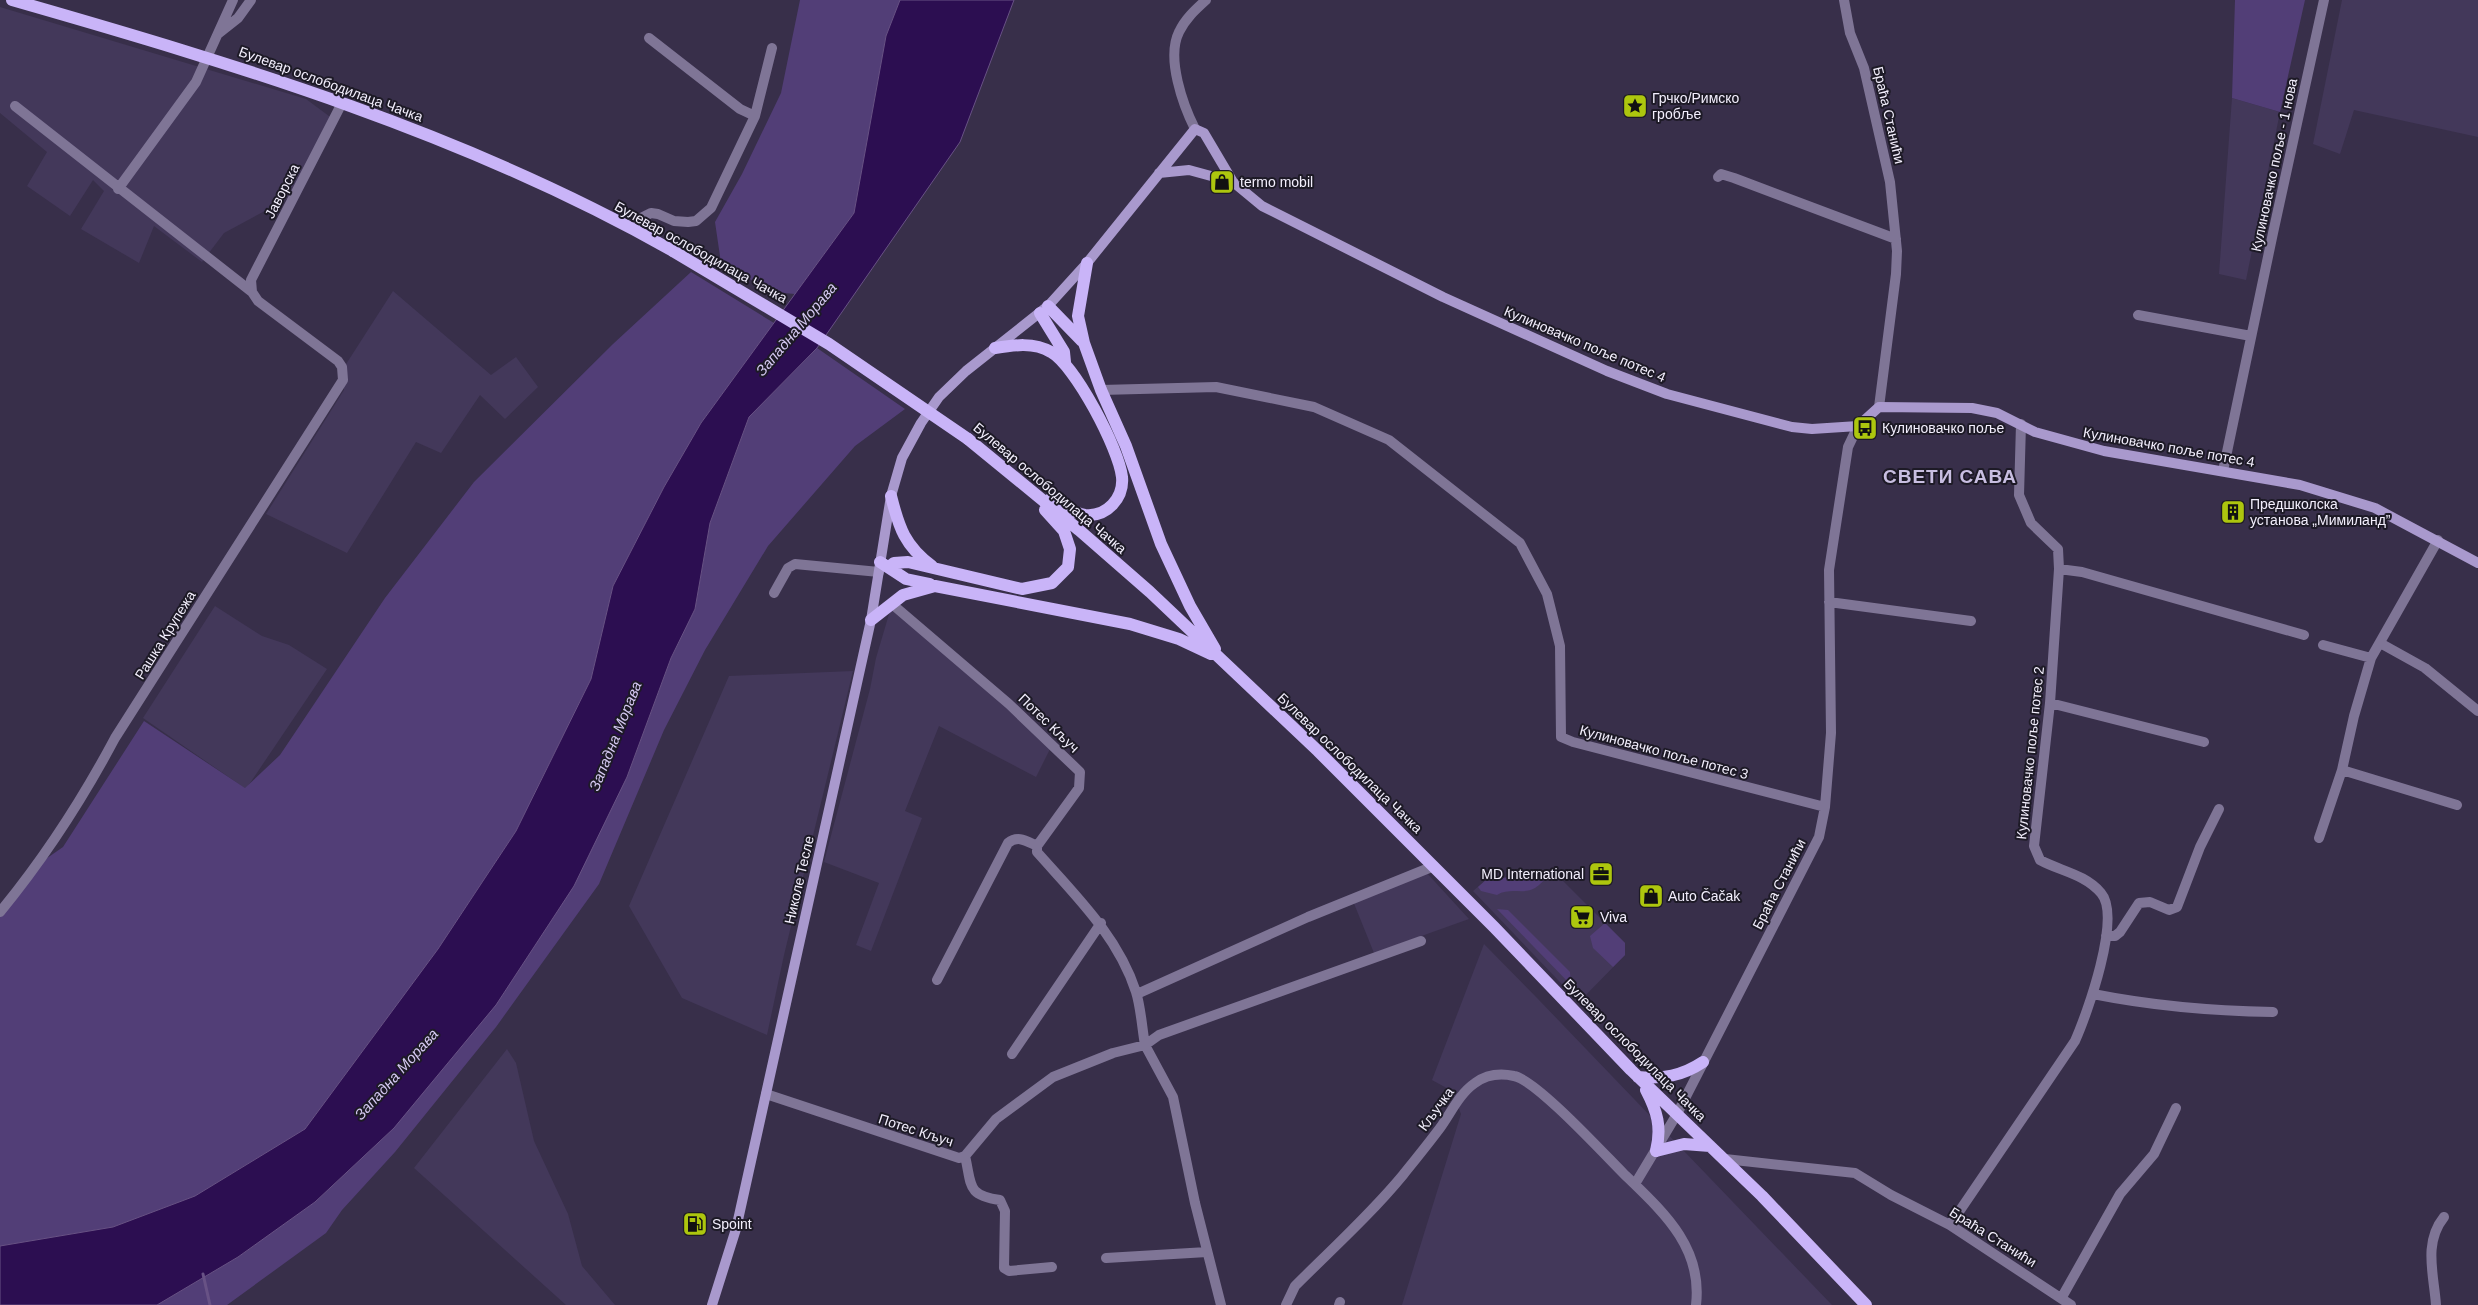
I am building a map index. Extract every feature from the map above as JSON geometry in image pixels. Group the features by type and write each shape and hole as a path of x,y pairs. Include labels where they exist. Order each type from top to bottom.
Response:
{"main road":[{"name":"Булевар ослободилаца Чачка","path":"12,0 206,56 342,103 472,152 633,228 673,251 822,339 968,439 1150,592 1217,656 1434,866 1638,1077 1725,1160 1866,1305"},
{"path":"1087,263 1078,316 1084,343 1101,390 1126,446 1161,544 1217,656"},
{"path":"1044,310 1084,343"},
{"path":"1044,310 1064,352 1065,365"},
{"path":"995,348 1037,346 1058,356 1081,387 1111,443 1120,466 1122,489 1111,507 1091,515 1077,513 1053,500 1038,496"},
{"path":"891,496 897,520 910,546 934,567"},
{"path":"883,567 894,563 908,562 1022,589 1035,588 1056,580 1064,572 1069,562 1069,542 1064,531 1044,509 1038,496"},
{"path":"883,567 906,579 935,586 1130,624 1179,639 1203,652 1217,656"},
{"path":"871,620 910,592 935,586"},
{"path":"1638,1077 1664,1078 1682,1074 1703,1062"},
{"path":"1638,1077 1654,1105 1660,1121 1660,1137 1656,1152"},
{"path":"1656,1152 1684,1144 1710,1146"}],"street":[{"path":"118,189 196,82 206,56 233,0"},
{"path":"218,33 238,18 251,0"},
{"path":"995,348 1044,310 1087,263 1195,129 1181,95 1174,54 1178,34 1190,13 1206,0"},
{"name":"Браћа Станићи","path":"1844,0 1850,33 1864,68 1890,182 1896,239 1896,274 1879,407"},
{"name":"Кулиновачко поље - 1 нова","path":"2224,471 2251,336 2324,0"},
{"path":"649,38 740,109 754,116"},
{"path":"633,228 643,217 651,213 681,222 696,221 706,213 718,196 754,116 772,48"},
{"name":"Јаворска","path":"252,292 251,280 342,103"},
{"path":"15,106 118,189 252,292"},
{"name":"Кулиновачко поље потес 4","path":"1195,129 1204,133 1233,182 1262,206 1443,297 1608,372 1667,394 1792,427 1812,429 1858,426"},
{"name":"Кулиновачко поље потес 4","path":"1159,173 1189,170 1233,182"},
{"path":"1718,177 1721,174 1734,178 1896,239"},
{"name":"Рашка Крупежа","path":"0,912 40,863 89,788 115,738 343,380 342,367 338,361 258,301 252,292"},
{"path":"2138,315 2251,336"},
{"name":"Николе Тесле","path":"712,1305 736,1229 883,567 891,496 902,458 921,423 939,397 958,378 995,348"},
{"name":"Кулиновачко поље потес 3","path":"1101,390 1216,387 1314,407 1389,440 1520,543 1547,594 1560,646 1561,737 1573,742 1825,808"},
{"path":"1858,426 1866,416 1879,407"},
{"name":"Кулиновачко поље потес 4","path":"1879,407 1972,408 1997,413 2056,439 2104,452 2300,485 2365,505 2438,540 2478,562"},
{"name":"Кулиновачко поље потес 2","path":"1950,1225 2075,1041 2093,994 2106,936 2107,907 2101,893 2081,878 2040,860 2035,853 2038,801 2050,703 2059,569 2058,549 2031,523 2019,495 2021,424"},
{"name":"Браћа Станићи","path":"1635,1184 1656,1152 1819,837 1825,808 1831,733 1828,570 1848,447 1858,426"},
{"path":"2319,838 2342,770 2354,716 2371,658 2438,540"},
{"path":"774,593 788,568 795,564 883,567"},
{"path":"2059,569 2082,572 2304,635"},
{"path":"1829,602 1971,621"},
{"name":"Потес Кључ","path":"892,604 1009,704 1080,772 1079,788 1037,846"},
{"path":"2380,643 2425,668 2478,711"},
{"path":"2323,645 2371,658"},
{"path":"2050,703 2204,742"},
{"path":"2342,770 2457,805"},
{"path":"2106,936 2115,936 2120,932 2139,903 2150,902 2170,910 2176,907 2200,847 2219,809"},
{"path":"937,980 1008,843 1014,839 1021,839 1037,846 1037,852 1101,923 1127,966 1137,994 1145,1045 1174,1097 1207,1252 1221,1305"},
{"path":"1137,994 1308,917 1434,866"},
{"path":"1012,1054 1101,923"},
{"name":"Потес Кључ","path":"766,1094 959,1158 965,1156 996,1120 1052,1077 1113,1053 1145,1045 1159,1035 1421,941"},
{"path":"2093,994 2202,1010 2273,1012"},
{"name":"Кључка","path":"1286,1305 1295,1286 1374,1208 1413,1163 1459,1100 1473,1084 1484,1077 1502,1074 1514,1076 1531,1083 1635,1184"},
{"path":"2062,1298 2120,1194 2154,1154 2176,1108"},
{"path":"965,1156 972,1190 978,1195 1000,1200 1005,1211 1004,1268 1009,1272 1052,1267"},
{"name":"Браћа Станићи","path":"1725,1160 1855,1172 1891,1195 1950,1225 2071,1305"},
{"path":"1635,1184 1671,1224 1689,1251 1696,1266 1698,1286 1696,1305"},
{"path":"2436,1305 2432,1249 2436,1229 2444,1217"},
{"path":"1106,1258 1207,1252"}],"shaded area":[{"path":"800,0 900,0 886,36 854,213 795,294 773,292 721,263 715,222 742,174 781,93"},
{"path":"2235,0 2305,0 2280,112 2232,98"},
{"path":"2342,0 2478,0 2478,137 2354,110 2340,154 2313,144"},
{"path":"0,7 306,99 337,122 296,194 224,233 202,262 154,226 139,263 81,229 104,191 93,180 70,216 27,186 47,152 0,113"},
{"path":"2232,98 2280,112 2246,280 2219,274"},
{"path":"691,272 774,323 701,423 664,487 613,586 591,679 516,831 438,949 305,1129 195,1196 113,1227 0,1246 0,912 40,863 63,847 144,721 245,788 280,755 385,598 474,482 613,344"},
{"path":"393,291 491,375 516,357 538,387 505,419 480,395 441,453 416,442 347,553 266,514 344,390 341,372"},
{"path":"817,348 905,409 855,446 768,546 705,650 664,730 599,884 496,1027 395,1152 342,1210 326,1233 227,1305 157,1305 238,1257 315,1202 394,1128 627,777 671,658 695,609 710,523 749,417"},
{"path":"892,604 1052,745 1036,777 939,726 905,811 922,818 871,951 856,945 879,883 824,862 870,689 876,658"},
{"path":"215,606 262,636 289,645 327,669 246,789 143,718"},
{"path":"853,671 784,955 767,1035 682,998 629,906 729,676"},
{"path":"1425,871 1469,919 1374,953 1353,901"},
{"path":"1550,874 1537,887 1526,891 1507,892 1497,895 1481,891 1478,887 1487,879"},
{"path":"1556,874 1625,943 1625,955 1579,1002 1473,891 1487,879"},
{"path":"1497,909 1508,910 1570,972 1571,985"},
{"path":"1605,923 1625,943 1625,955 1613,967 1593,948 1590,936"},
{"path":"1484,944 1832,1305 1402,1305 1461,1114 1452,1091 1432,1080"},
{"path":"507,1049 516,1063 534,1141 568,1214 582,1266 615,1305 566,1305 414,1168"}],"water":[{"name":"Западна Морава","path":"900,0 1014,0 960,142 817,348 749,417 710,523 695,609 671,658 627,777 574,886 496,1005 394,1128 315,1202 238,1257 157,1305 0,1305 0,1246 113,1227 195,1196 305,1129 438,949 516,831 591,679 613,586 664,487 701,423 854,213 886,36"}],"waterway":[{"path":"203,1274 210,1305"}],"place":[{"name":"Грчко/Римско гробље","path":"1635,106"},
{"name":"termo mobil","path":"1222,182"},
{"name":"Кулиновачко поље","path":"1865,428"},
{"name":"Предшколска установа „Мимиланд”","path":"2233,512"},
{"name":"MD International","path":"1601,874"},
{"name":"Auto Čačak","path":"1651,896"},
{"name":"Viva","path":"1582,917"},
{"name":"Spoint","path":"695,1224"}],"district":[{"name":"СВЕТИ САВА","path":"1950,476"}]}
